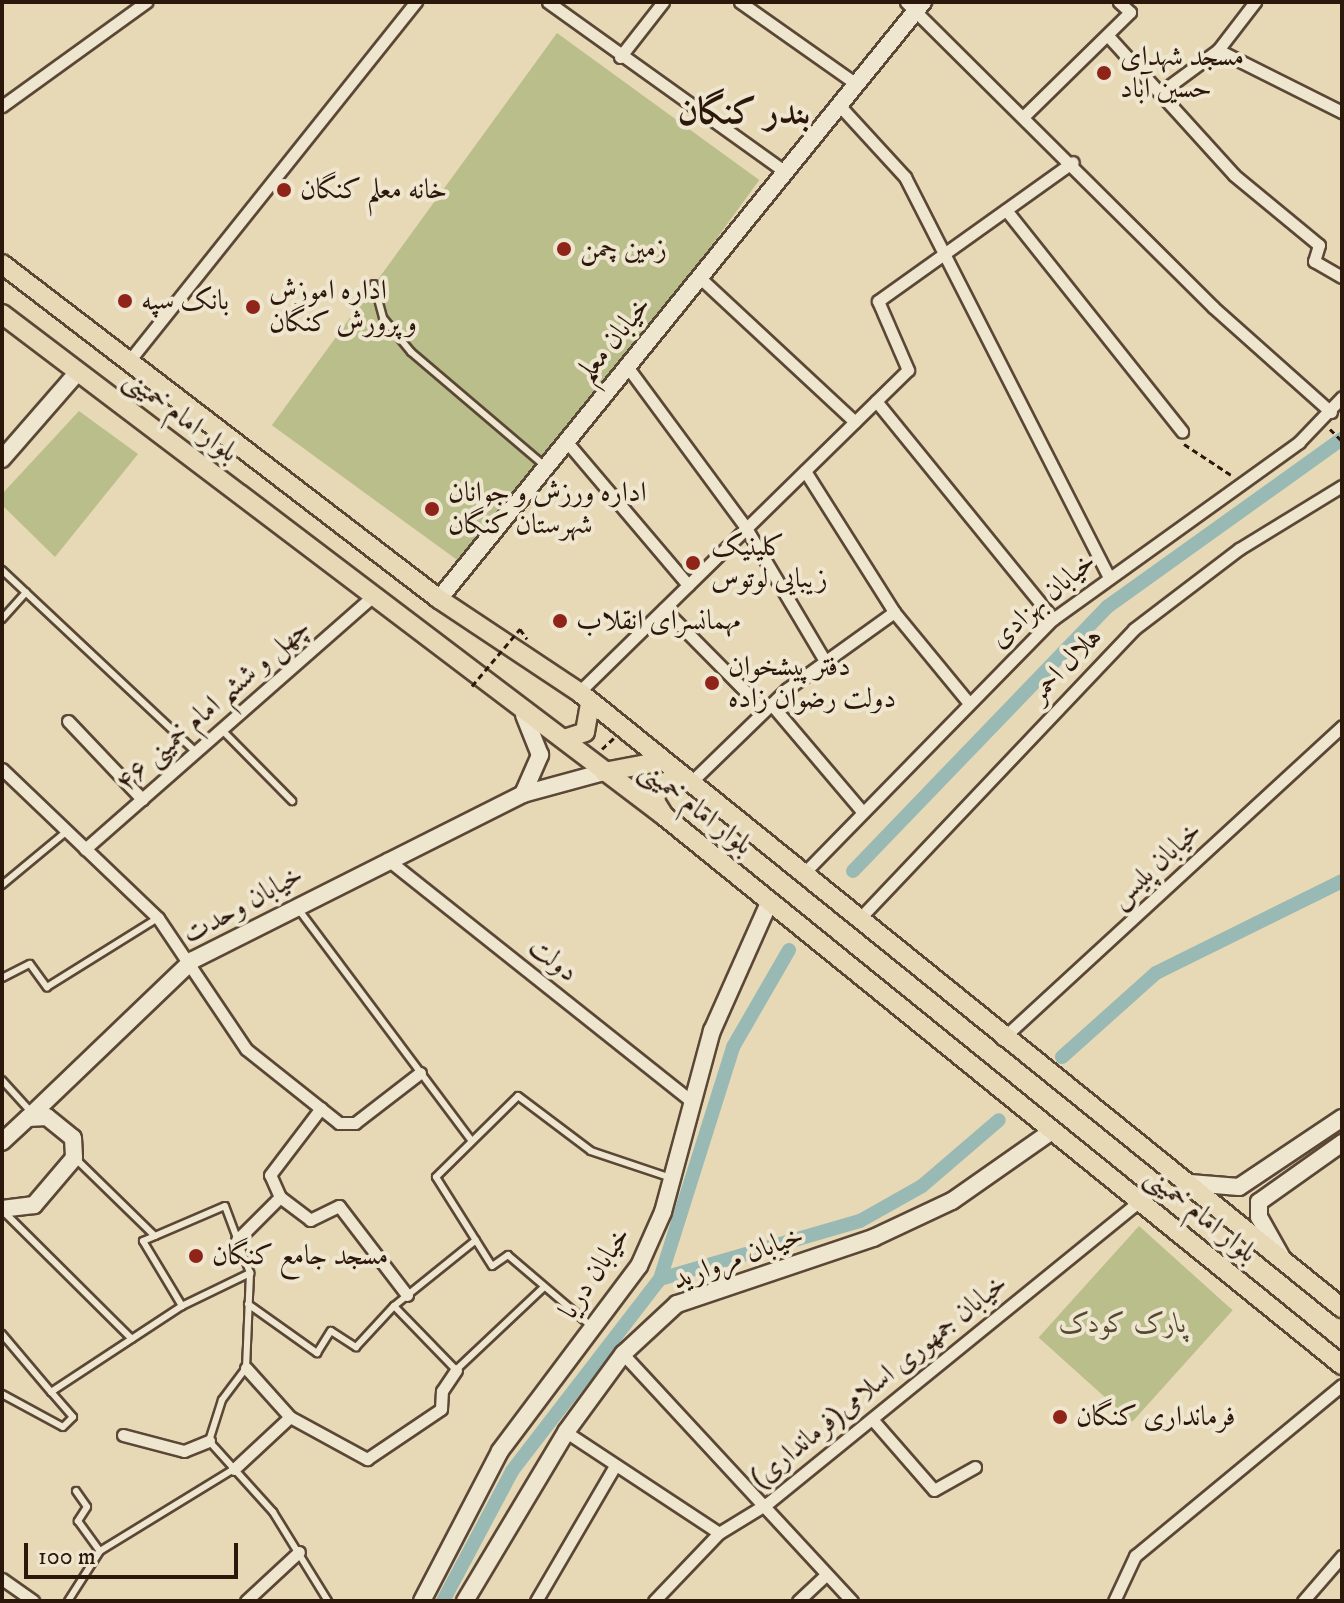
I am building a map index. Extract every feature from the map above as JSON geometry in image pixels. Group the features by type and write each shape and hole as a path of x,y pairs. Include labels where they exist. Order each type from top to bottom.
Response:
{"main road":[{"name":"خیابان معلم","path":"439,599 783,170 839,105 915,5"},
{"name":"بلوار امام خمینی","path":"5,270 439,599 584,698 860,918 1002,1040 1342,1308"},
{"name":"بلوار امام خمینی","path":"2,314 524,715 564,739 663,815 1342,1365"},
{"path":"2,459 78,372"},
{"path":"564,739 589,727 584,698"},
{"path":"523,794 540,755 524,715"},
{"path":"604,772 662,761"},
{"name":"خیابان وحدت","path":"2,1142 193,960 294,904 523,794 604,772"},
{"path":"663,815 655,793 664,779 685,779"},
{"name":"خیابان دریا","path":"422,1601 500,1451 639,1266 671,1178 690,1100 769,903"},
{"path":"2,1210 34,1205 74,1158 63,1123 30,1116"},
{"path":"1181,1179 1204,1189 1239,1187 1341,1121"},
{"name":"خیابان مروارید","path":"465,1601 566,1432 623,1354 677,1304 925,1214 1052,1131"},
{"path":"1284,1261 1259,1217 1259,1202 1342,1143"}],"street":[{"path":"2,106 146,2"},
{"path":"129,361 416,2"},
{"path":"548,2 620,57 783,170"},
{"path":"620,57 663,2"},
{"path":"740,2 855,83"},
{"path":"1025,115 1109,37 1130,12 1119,2"},
{"path":"1161,92 1218,50 1255,2"},
{"path":"915,5 1213,307 1327,416"},
{"path":"1109,37 1234,175 1319,245 1314,261 1342,277"},
{"path":"1218,50 1342,112"},
{"path":"839,105 905,177 1107,574"},
{"path":"584,698 664,609 908,370 878,301 1073,162"},
{"path":"1006,210 1182,431"},
{"path":"698,276 855,422"},
{"path":"626,365 746,528 825,661"},
{"name":"خیابان بهزادی","path":"804,873 967,701 1053,619 1107,574 1244,483 1327,416 1342,397"},
{"path":"876,401 1053,619"},
{"path":"566,441 688,585"},
{"path":"805,471 894,612 967,701"},
{"name":"هلال احمر","path":"860,918 1134,629 1239,549 1342,486"},
{"name":"چهل و ششم امام خمینی ۴۶","path":"85,849 372,597"},
{"path":"664,609 768,707 861,810"},
{"path":"685,779 825,661 894,612"},
{"path":"68,721 142,799"},
{"name":"خیابان پلیس","path":"1002,1040 1342,726"},
{"path":"2,769 158,918 193,960 246,1049 339,1123 355,1123 420,1073"},
{"name":"دولت","path":"387,859 690,1100"},
{"path":"321,1108 270,1175 280,1197 310,1220 339,1206 407,1295"},
{"path":"237,1240 280,1197"},
{"name":"خیابان جمهوری اسلامی(فرمانداری)","path":"654,1601 719,1533 768,1503 1139,1201"},
{"path":"623,1354 768,1503 826,1575 852,1601"},
{"path":"246,1368 290,1417 373,1458 441,1409 456,1370"},
{"path":"1114,1601 1135,1556 1342,1385"},
{"path":"234,1469 290,1417"},
{"path":"872,1419 934,1490 975,1467"},
{"path":"566,1432 719,1533"},
{"path":"123,1435 184,1451 209,1441"},
{"path":"536,1601 615,1466"},
{"path":"246,1601 299,1552"},
{"path":"1303,1601 1342,1556"},
{"path":"798,1601 826,1575"},
{"path":"2,1579 33,1601"}],"lane":[{"path":"374,284 383,318 411,352 545,466"},
{"path":"2,570 197,753"},
{"path":"2,619 26,592"},
{"path":"222,730 292,801"},
{"path":"2,885 67,831"},
{"path":"294,904 471,1140"},
{"path":"2,978 30,964 47,987 158,918"},
{"path":"2,1080 30,1116"},
{"path":"591,1326 508,1255 492,1266 436,1177 518,1096 591,1151 671,1178"},
{"path":"74,1158 155,1236"},
{"path":"182,1306 143,1241 225,1206 250,1273 246,1368 222,1400 209,1441 299,1552 328,1601"},
{"path":"2,1210 132,1339"},
{"path":"248,1304 317,1353 331,1331 356,1347 394,1306 476,1240"},
{"path":"51,1392 182,1306 250,1273"},
{"path":"394,1306 456,1370 544,1287"},
{"path":"2,1334 73,1417 63,1427 2,1394"},
{"path":"68,1601 100,1551 234,1469"},
{"path":"76,1491 87,1507 78,1521 100,1551"}],"path":[{"path":"1327,416 1342,441"},
{"path":"1182,431 1178,441 1244,483"},
{"path":"472,686 520,629 529,636"}],"green space":[{"path":"557,33 759,180 474,572 272,425"},
{"path":"79,411 138,454 55,557 2,505 2,494"},
{"name":"پارک کودک","path":"1139,1226 1233,1310 1132,1422 1039,1337"}],"waterway":[{"path":"853,871 1107,607 1342,439"},
{"path":"1062,1057 1156,973 1342,881"},
{"path":"443,1601 512,1471 660,1279 733,1047 789,950"},
{"path":"660,1279 860,1221 922,1186 999,1120"}],"place":[{"name":"مسجد شهدای حسین آباد","path":"1104,73"},
{"name":"خانه معلم کنگان","path":"284,190"},
{"name":"زمین چمن","path":"564,249"},
{"name":"بانک سپه","path":"125,301"},
{"name":"اداره اموزش و پرورش کنگان","path":"253,307"},
{"name":"اداره ورزش و جوانان شهرستان کنگان","path":"432,509"},
{"name":"کلینیک زیبایی لوتوس","path":"693,563"},
{"name":"مهمانسرای انقلاب","path":"560,621"},
{"name":"دفتر پیشخوان دولت رضوان زاده","path":"712,683"},
{"name":"مسجد جامع کنگان","path":"196,1256"},
{"name":"فرمانداری کنگان","path":"1060,1417"}],"district":[{"name":"بندر کنگان","path":"744,113"}]}
